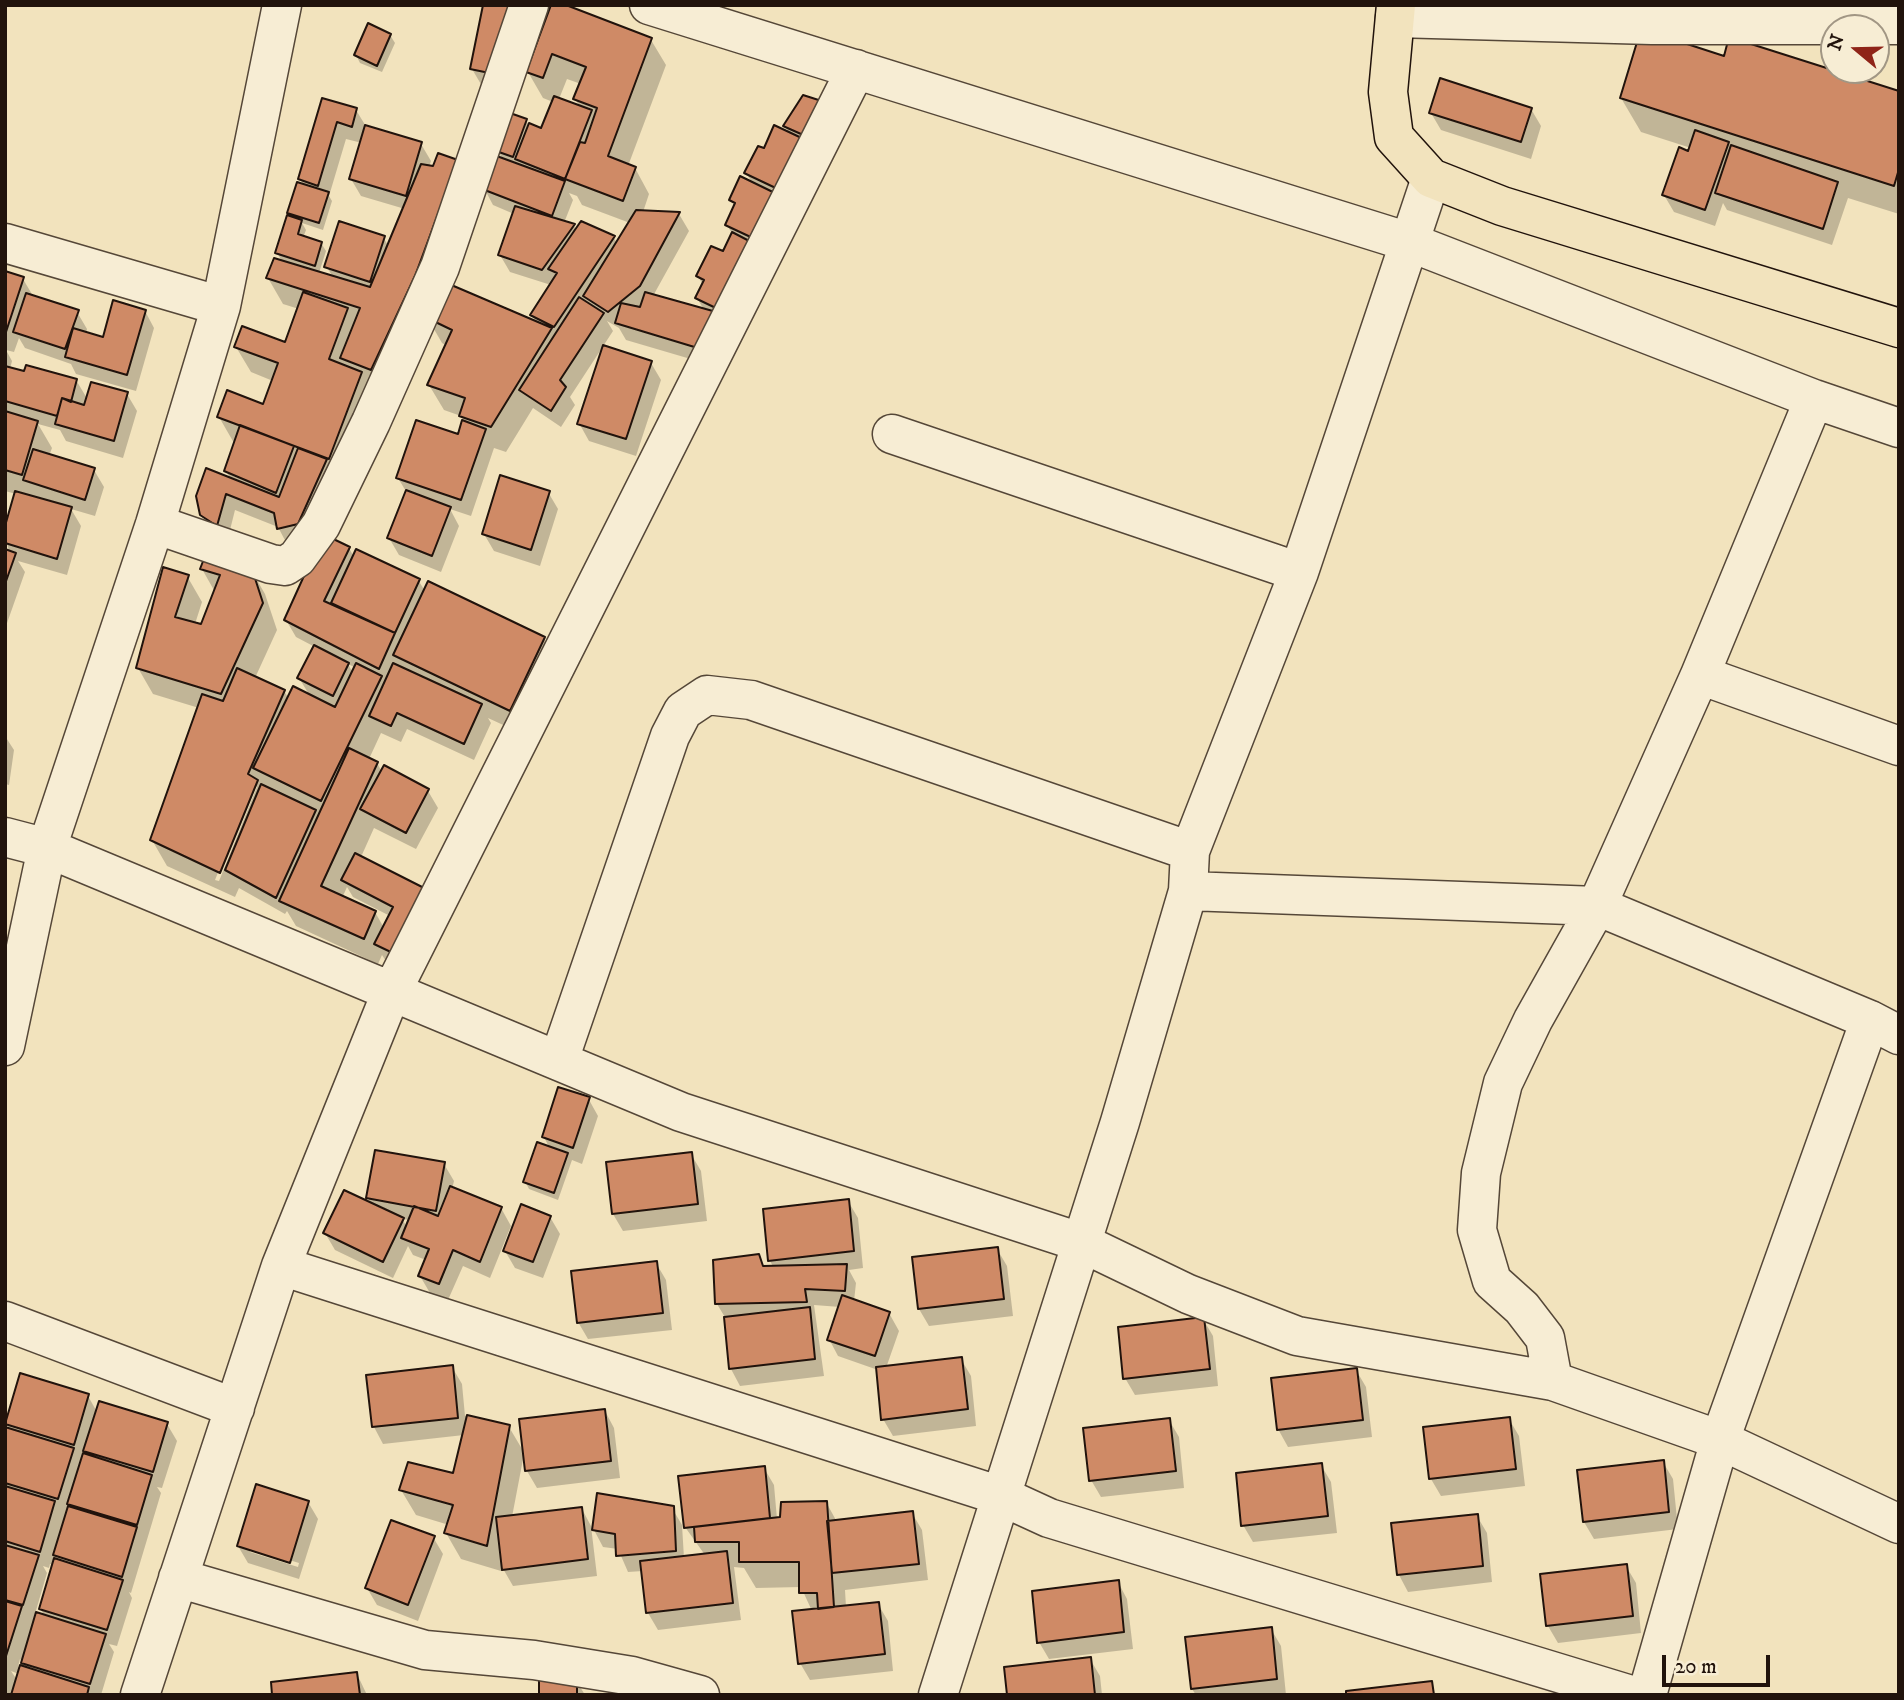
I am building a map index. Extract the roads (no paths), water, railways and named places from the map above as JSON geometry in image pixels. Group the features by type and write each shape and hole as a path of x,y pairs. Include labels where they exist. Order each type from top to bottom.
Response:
{"main road":[{"path":"1395,11 1388,92 1394,137 1431,178 1503,206 1899,328"}],"street":[{"path":"5,1046 47,848 155,524 221,306 282,5"},
{"path":"155,524 271,564 285,566 297,558 321,524 371,422 440,267 529,5"},
{"path":"649,5 1409,242 1814,399 1899,428"},
{"path":"1395,11 1519,13 1652,25 1899,25"},
{"path":"140,1695 281,1266 391,993 856,69"},
{"path":"938,1695 1120,1122 1188,891 1190,852 1299,572 1431,178"},
{"path":"5,243 221,306"},
{"path":"1553,1381 1545,1338 1522,1308 1492,1280 1477,1230 1481,1173 1503,1083 1533,1020 1597,906 1700,675 1814,399"},
{"path":"892,434 1299,572"},
{"path":"1700,675 1899,746"},
{"path":"559,1060 670,736 683,711 707,695 751,700 1190,852"},
{"path":"5,837 47,848 681,1112 1080,1242 1188,1294 1297,1336 1553,1381 1720,1440 1899,1524"},
{"path":"1188,891 1597,906 1884,1028 1720,1440 1647,1695"},
{"path":"281,1266 1001,1496 1062,1522 1631,1695"},
{"path":"5,1321 235,1408"},
{"path":"178,1578 425,1650 534,1660 632,1676 700,1695"}]}
